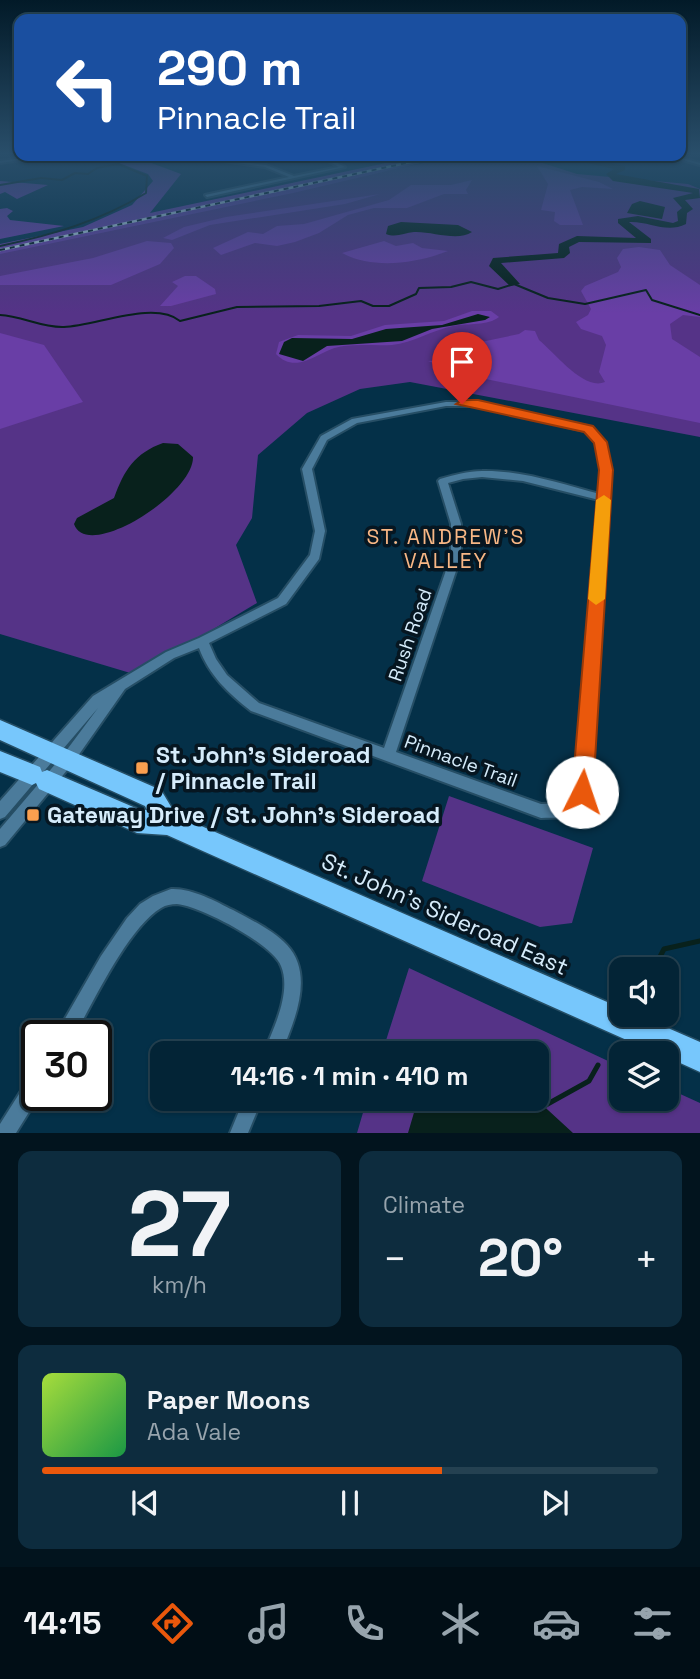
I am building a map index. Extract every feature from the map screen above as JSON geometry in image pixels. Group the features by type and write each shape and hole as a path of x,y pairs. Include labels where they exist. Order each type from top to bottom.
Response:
{"main road":[{"name":"St. John's Sideroad East","path":"0,730 153,798 168,823"},
{"name":"St. John's Sideroad East","path":"0,761 137,821 168,823 700,1056"}],"street":[{"name":"Pinnacle Trail","path":"59,755 97,700 170,654 203,641 282,601 315,556 320,531 307,469 324,438 355,421 446,404 478,404 588,429 601,442 606,470 582,792 569,810 541,811 255,707 228,686 208,662 203,641"},
{"name":"Rush Road","path":"388,755 456,556 456,524 443,481 466,473 499,474 604,498"},
{"name":"Pinnacle Trail","path":"59,755 123,684"},
{"path":"0,812 39,778 59,755"},
{"path":"0,840 39,778"},
{"path":"74,1020 134,921 161,899 178,896 259,931 278,946 288,960 292,982 288,1009 277,1041"},
{"path":"5,1133 21,1107"},
{"path":"239,1133 248,1111"}],"shaded area":[{"path":"128,207 155,207 150,213 179,207 226,207 0,254 0,244 83,227"},
{"path":"212,207 700,207 700,437 410,382 360,389 307,413 258,455 252,518 236,545 257,603 137,675 0,634 0,251"},
{"path":"294,207 327,207 210,225 172,240 163,238 184,227 226,217"},
{"path":"365,207 410,207 374,208 348,215 319,233 277,246 255,243 221,255 213,248 248,232 263,234 277,226 304,224"},
{"path":"542,207 576,207 583,225 560,225 554,221 555,212 541,210"},
{"path":"630,207 665,207 662,219 627,213"},
{"path":"0,209 13,211 7,216 10,220 64,226 0,239"},
{"path":"401,222 458,225 472,232 459,236 421,232 386,234 388,226"},
{"path":"147,241 171,243 174,248 160,264 111,285 0,285 0,276 93,258"},
{"path":"384,241 396,246 413,243 422,248 448,251 423,259 395,263 367,262 342,253"},
{"path":"639,247 660,250 670,265 700,285 700,317 683,315 670,324 672,339 700,357 700,423 466,375 428,361 441,360 457,347 519,334 525,330 535,331 539,340 579,376 588,381 605,382 599,372 606,345 602,336 581,329 576,322 588,315 591,309 581,291 585,286 618,272 621,267 617,258 623,249"},
{"path":"185,276 196,276 215,289 216,294 171,306 160,306 178,286 172,282"},
{"path":"472,311 491,311 499,317 484,323 445,328 400,344 335,348 301,362 293,363 276,354 279,342 298,335 351,336 385,325 444,321"},
{"path":"478,314 490,317 432,329 402,341 327,346 303,361 279,354 284,342 292,338 352,339 386,329 442,325"},
{"path":"0,333 44,345 83,402 0,429"},
{"path":"163,443 178,444 193,457 189,472 177,488 139,519 98,535 83,534 74,524 77,518 114,498 122,479 138,457"},
{"path":"449,796 593,848 572,923 540,927 422,881"},
{"path":"409,968 609,1061 609,1111 679,1111 679,1093 700,1103 700,1133 357,1133 363,1111 549,1111 549,1041 386,1041"},
{"path":"414,1111 549,1111 573,1133 408,1133"}],"waterway":[{"path":"0,246 57,232 121,207"},
{"path":"514,284 495,266 497,260 560,256 565,253 563,246 577,239 647,241 621,221 638,219 676,226 683,222 682,212 688,209 686,207"},
{"path":"0,315 56,327 77,326 140,313 169,315 180,321 237,307 319,306 361,301 373,306 389,306 416,294 419,288 451,287 471,282 498,289 514,284 548,298 585,304 646,290 652,300 700,315"},
{"path":"660,957 664,949 700,941"},
{"path":"549,1103 589,1081 598,1065"}],"railway":[{"path":"0,250 201,207"}],"slow traffic":[{"path":"596,599 604,500"}],"place":[{"name":"St. John's Sideroad / Pinnacle Trail","path":"142,768"},
{"name":"Gateway Drive / St. John's Sideroad","path":"33,815"}],"district":[{"name":"ST. ANDREW'S VALLEY","path":"446,548"}],"route":[{"path":"462,404 478,404 588,429 601,442 606,470 582,792"}]}
